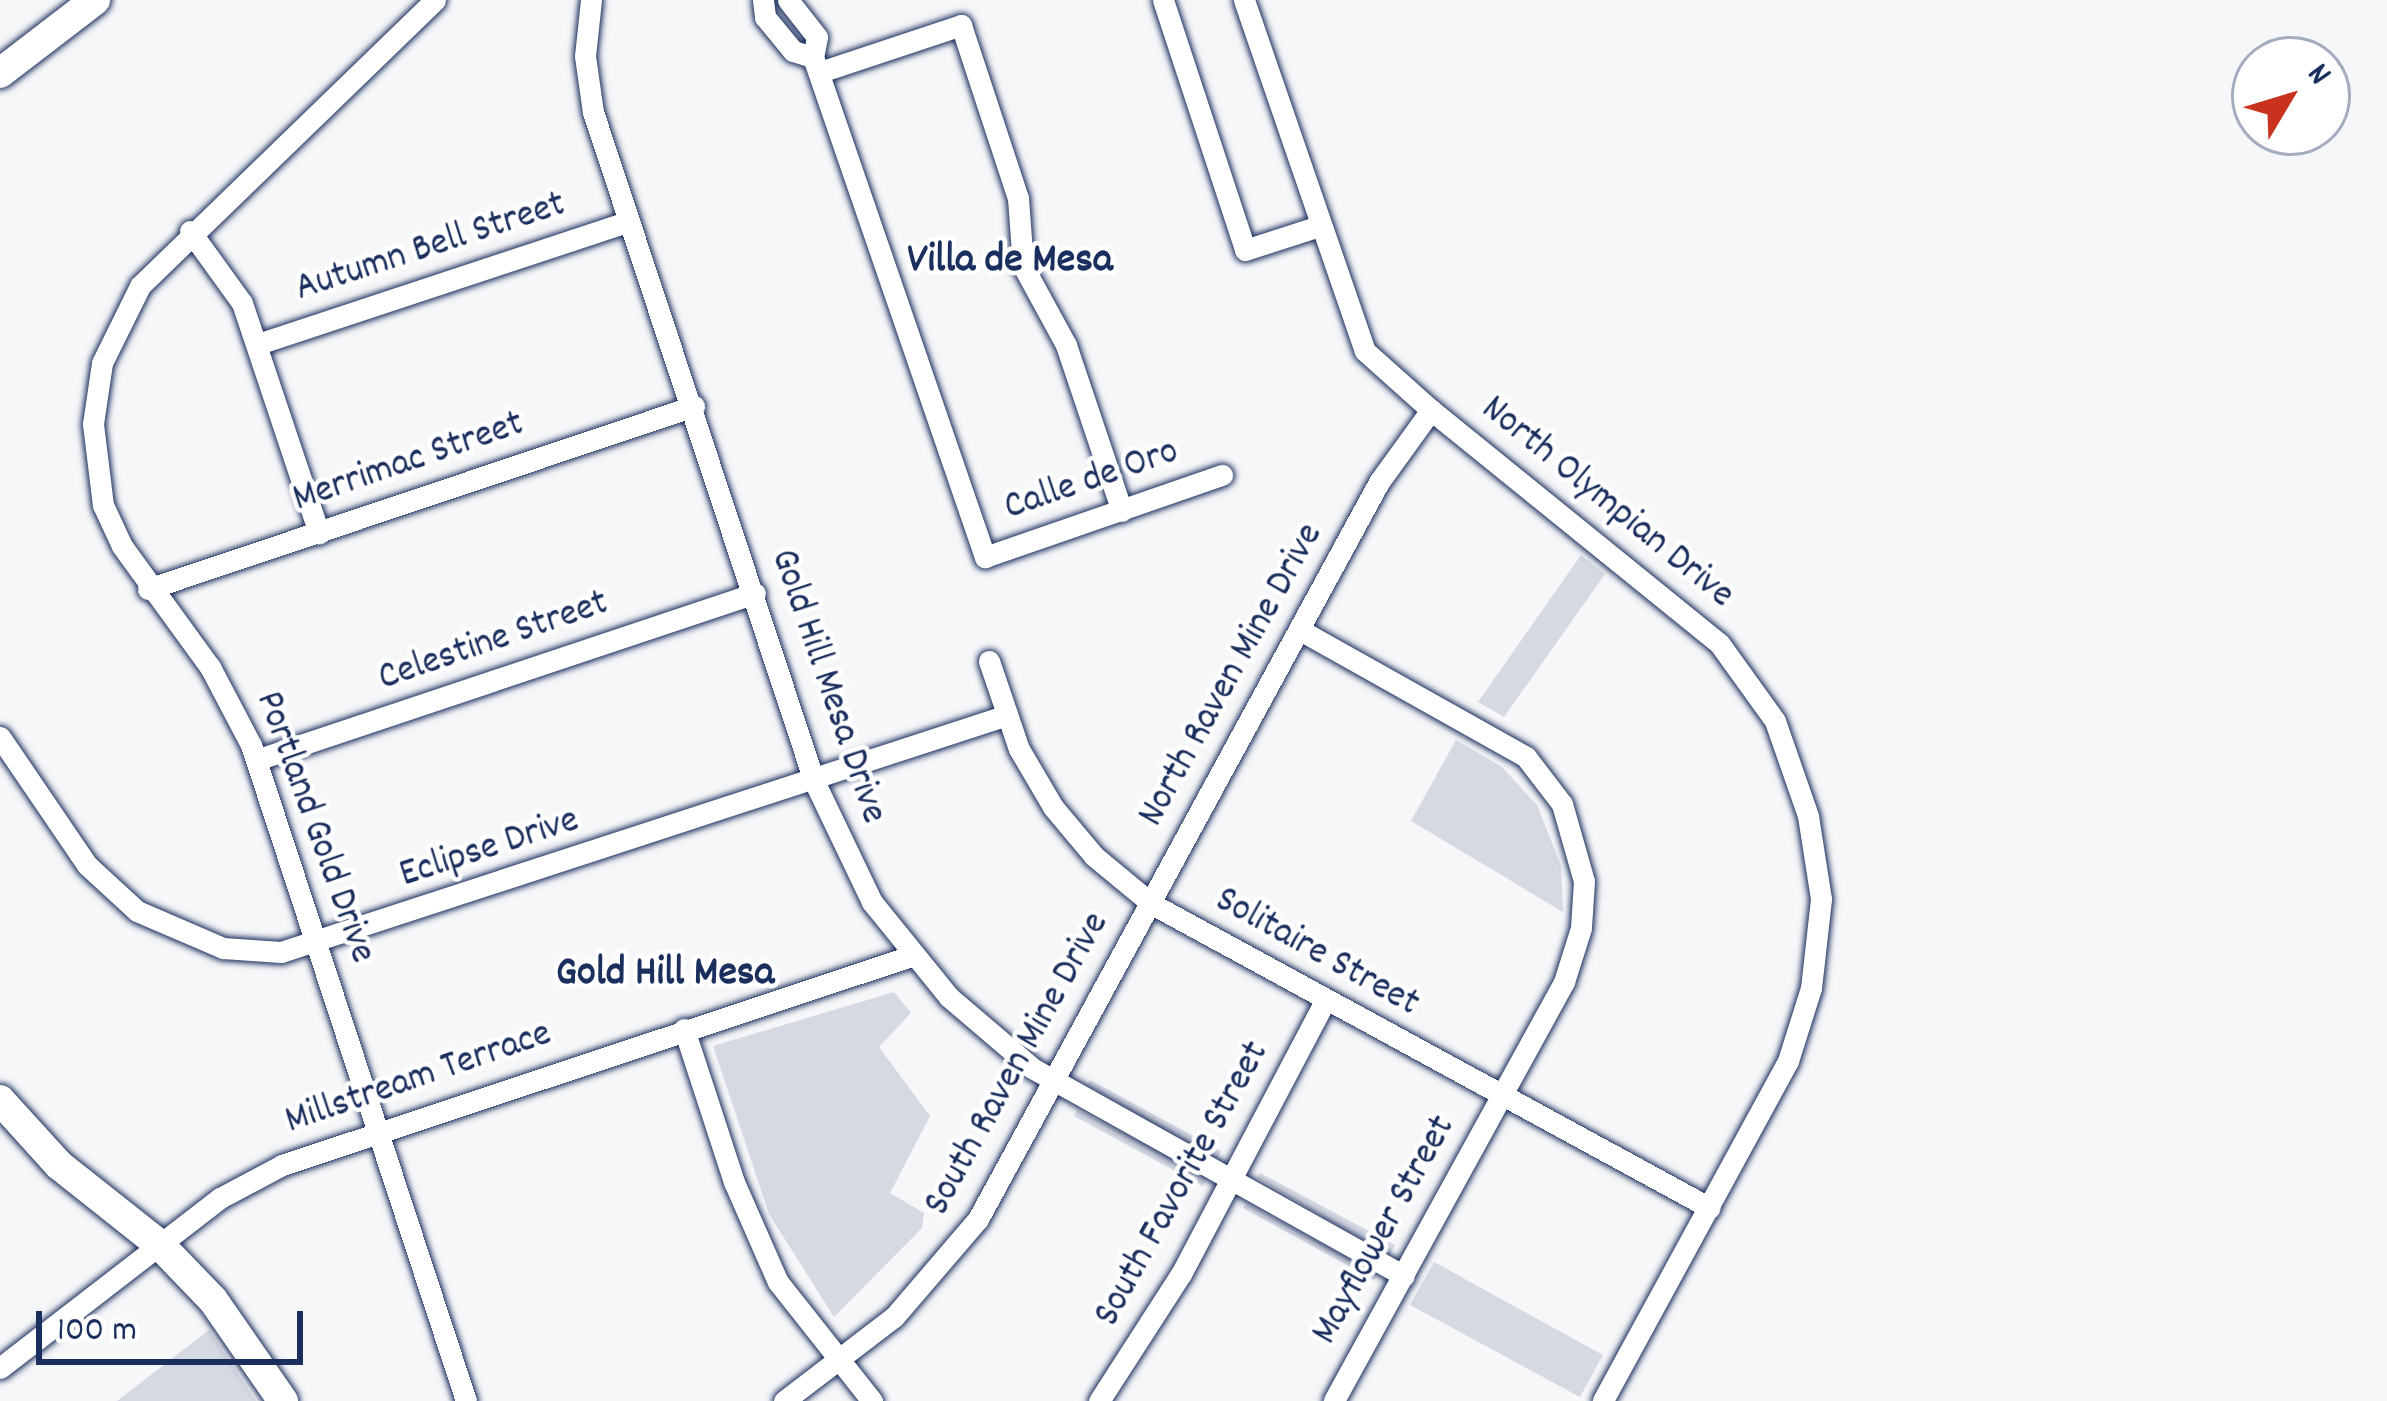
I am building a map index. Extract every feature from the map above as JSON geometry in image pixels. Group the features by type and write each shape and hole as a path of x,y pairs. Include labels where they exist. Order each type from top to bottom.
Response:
{"street":[{"path":"0,73 95,0"},
{"name":"Portland Gold Drive","path":"435,0 190,231 124,311 95,393 104,505 148,589 210,667 256,760 466,1401"},
{"name":"Gold Hill Mesa Drive","path":"591,0 586,80 627,222 694,406 814,781 853,868 911,956 987,1033 1054,1082 1404,1276"},
{"path":"764,0 765,17 793,51 817,64 961,26 1018,198 1023,266 1066,345 1123,511"},
{"path":"788,0 817,38 817,64"},
{"path":"1163,0 1245,250 1319,226"},
{"path":"1244,0 1365,351 1431,410"},
{"name":"Calle de Oro","path":"817,64 985,556 1222,476"},
{"name":"Autumn Bell Street","path":"258,344 627,222"},
{"path":"190,231 224,268 258,344 319,533"},
{"name":"Merrimac Street","path":"148,589 694,406"},
{"name":"North Olympian Drive","path":"1379,482 1431,410 1719,643 1774,722 1808,816 1821,899 1811,988 1788,1061 1603,1401"},
{"name":"North Raven Mine Drive","path":"1152,904 1379,482"},
{"name":"Celestine Street","path":"256,760 755,593"},
{"name":"Mayflower Street","path":"1300,630 1526,757 1562,804 1580,854 1580,928 1564,982 1334,1401"},
{"name":"Solitaire Street","path":"989,661 1006,715 1063,820 1152,904 1710,1208"},
{"name":"Eclipse Drive","path":"0,737 87,865 136,911 223,948 281,952 1006,715"},
{"name":"South Raven Mine Drive","path":"784,1401 838,1365 961,1244 1152,904"},
{"name":"Millstream Terrace","path":"0,1368 241,1184 380,1130 911,956"},
{"name":"South Favorite Street","path":"1099,1401 1231,1180 1325,1001"},
{"path":"684,1029 756,1237 795,1309 872,1401"},
{"path":"5,1118 160,1245 213,1300 283,1401"}],"shaded area":[{"path":"1581,555 1605,574 1504,717 1478,702"},
{"path":"1456,740 1502,767 1537,805 1561,866 1563,912 1411,821"},
{"path":"894,992 911,1013 879,1047 930,1116 890,1193 924,1213 922,1228 834,1317 769,1214 713,1046"},
{"path":"1090,1080 1221,1151 1216,1161 1087,1085"},
{"path":"1077,1110 1208,1176 1203,1186 1074,1116"},
{"path":"1260,1173 1395,1245 1389,1256 1258,1178"},
{"path":"1246,1203 1365,1267 1380,1270 1374,1280 1243,1208"},
{"path":"1434,1262 1603,1355 1580,1397 1410,1305"},
{"path":"209,1330 256,1401 117,1401"}],"district":[{"name":"Villa de Mesa","path":"1010,262"},
{"name":"Gold Hill Mesa","path":"665,975"}]}
